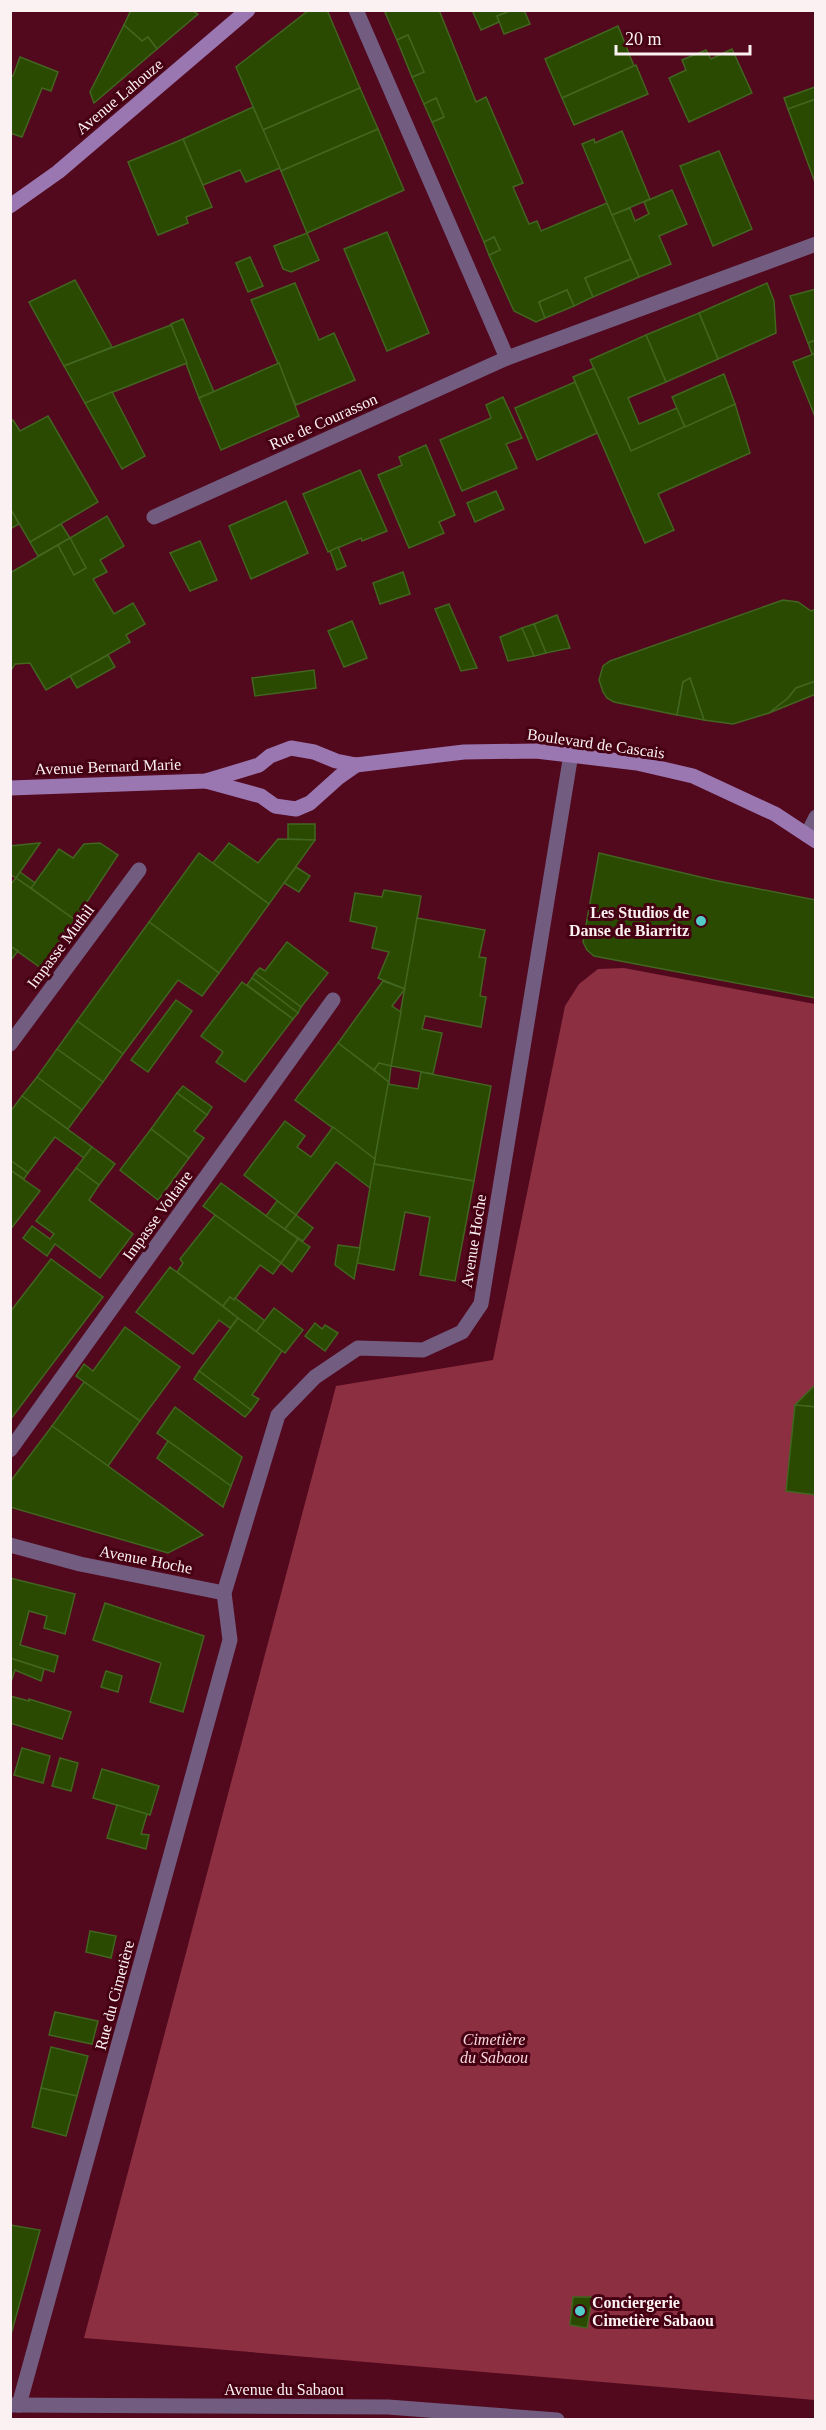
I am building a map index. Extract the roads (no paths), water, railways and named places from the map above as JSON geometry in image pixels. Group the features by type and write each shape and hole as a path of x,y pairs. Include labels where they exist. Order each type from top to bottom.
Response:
{"main road":[{"name":"Avenue Lahouze","path":"10,206 58,172 248,10"},
{"name":"Avenue Bernard Marie","path":"10,788 206,781 259,765 270,756 291,748 314,752 336,761 356,765 464,752"},
{"name":"Boulevard de Cascais","path":"464,752 520,750 571,754 636,763 693,776 775,814 811,838"},
{"path":"259,765 255,775 261,796"},
{"name":"Avenue Bernard Marie","path":"206,781 261,796 275,806 296,809 310,803 356,765"}],"street":[{"path":"356,10 507,358"},
{"name":"Rue de Courasson","path":"154,517 507,358 816,244"},
{"name":"Avenue Hoche","path":"10,1545 80,1564 224,1593 278,1415 315,1377 358,1348 423,1350 462,1332 481,1304 571,754"},
{"path":"811,838 816,817"},
{"name":"Impasse Muthil","path":"10,1044 139,870"},
{"name":"Impasse Voltaire","path":"10,1450 333,1000"},
{"name":"Rue du Cimetière","path":"15,2405 230,1640 224,1593"},
{"name":"Avenue du Sabaou","path":"15,2405 557,2420"}],"place":[{"name":"Les Studios de Danse de Biarritz","path":"701,921"},
{"name":"Conciergerie Cimetière Sabaou","path":"580,2311"}],"park label":[{"name":"Cimetière du Sabaou","path":"494,2048"}]}
